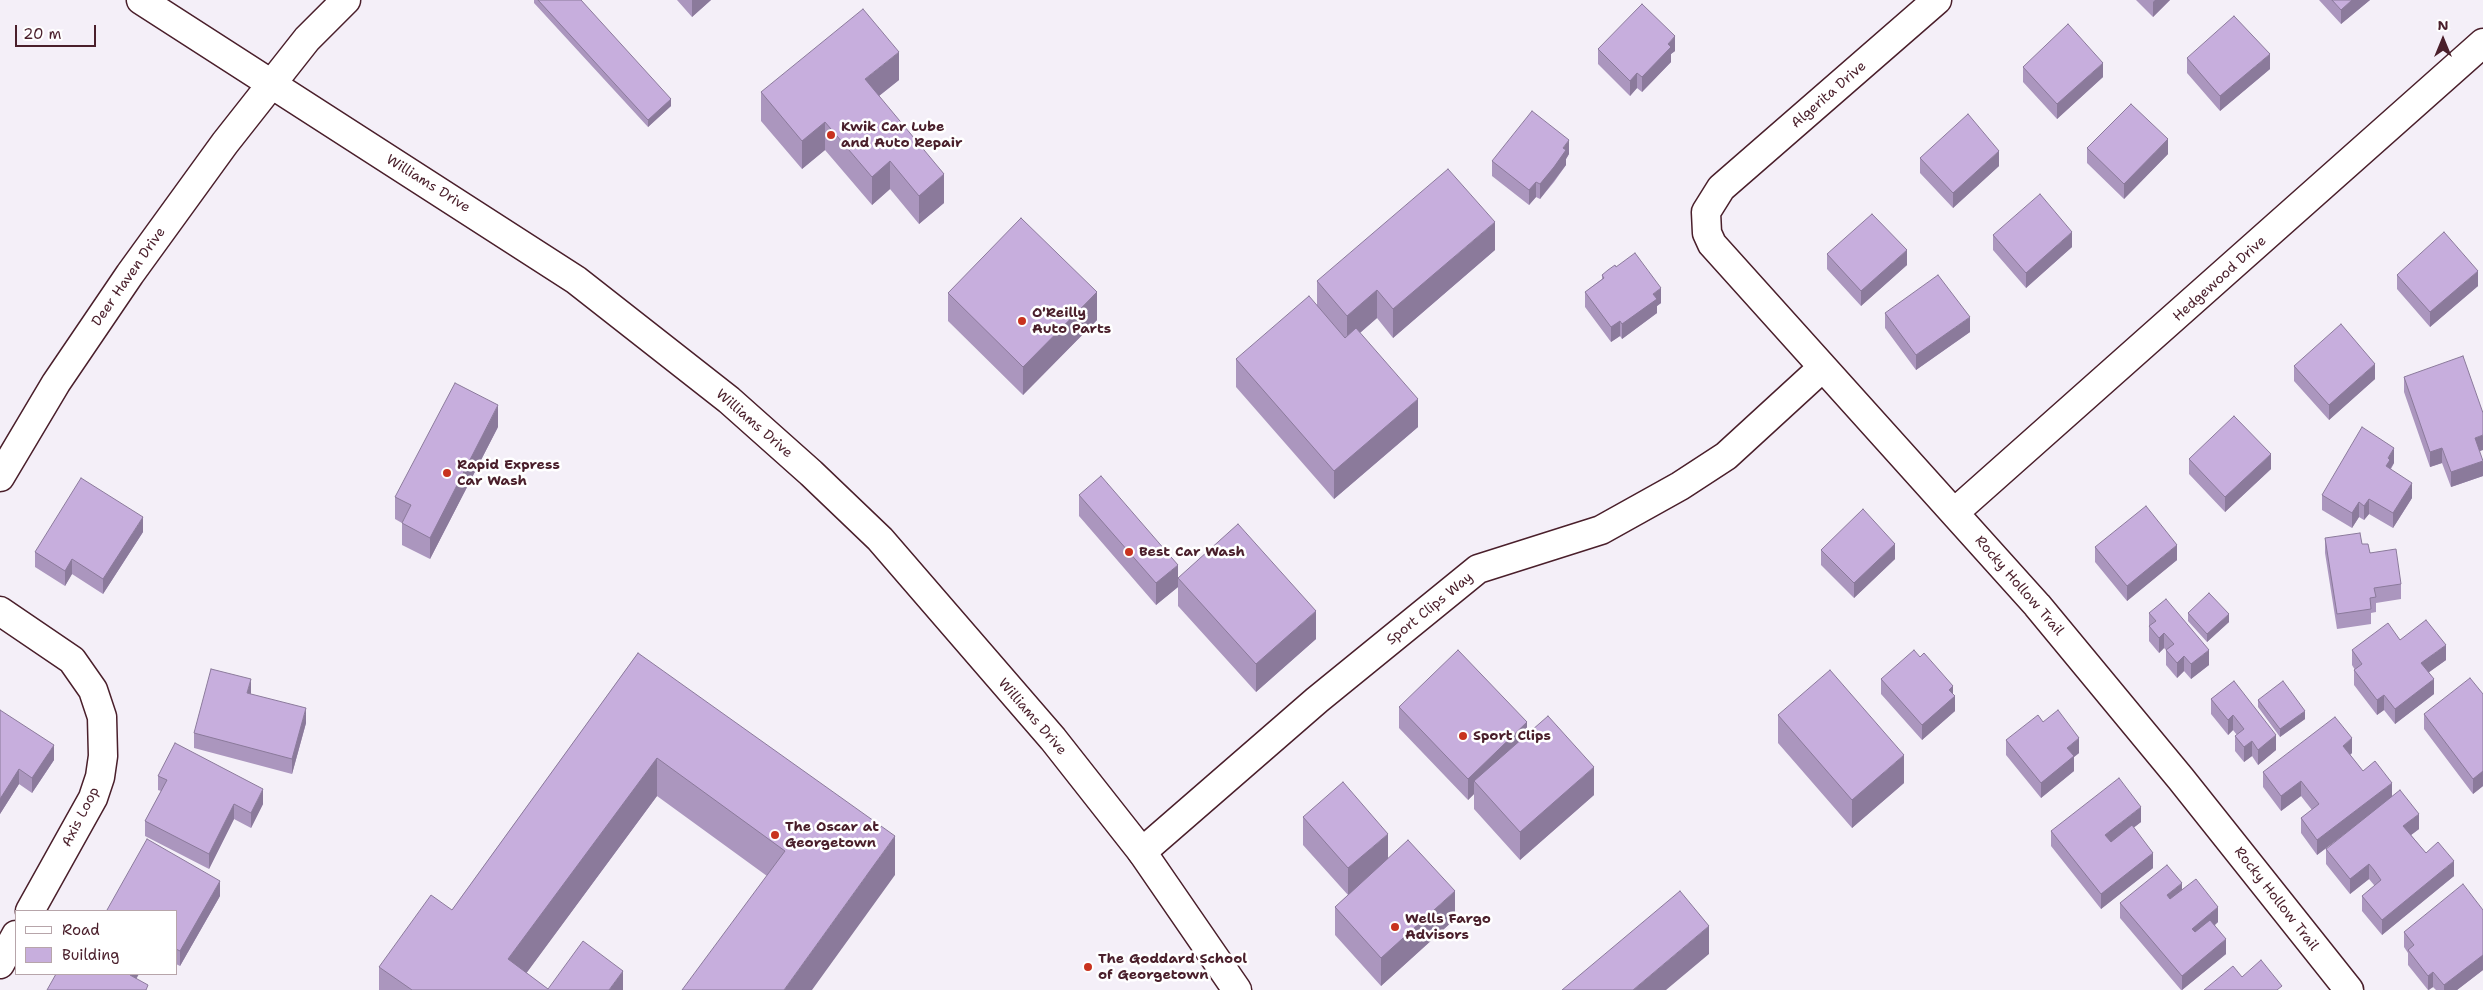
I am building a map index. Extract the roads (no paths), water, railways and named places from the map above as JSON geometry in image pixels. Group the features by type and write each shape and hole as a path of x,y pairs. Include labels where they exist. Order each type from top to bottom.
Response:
{"street":[{"name":"Williams Drive","path":"141,0 271,85 458,202 576,280 729,400 880,539 1053,739 1142,852 1237,990"},
{"name":"Deer Haven Drive","path":"0,477 56,383 130,274 271,85 307,40 346,0"},
{"name":"Algerita Drive","path":"1721,188 1937,0"},
{"name":"Hedgewood Drive","path":"1955,512 2483,44"},
{"name":"Rocky Hollow Trail","path":"1721,188 1706,212 1708,233 1712,244 2037,605 2181,779 2349,990"},
{"name":"Sport Clips Way","path":"1142,852 1317,700 1478,569 1601,530 1680,486 1726,456 1822,368"},
{"name":"Axis Loop","path":"0,611 72,660 93,690 102,717 103,756 100,777 93,798 31,910"},
{"path":"0,964 15,937"}],"place":[{"name":"Kwik Car Lube and Auto Repair","path":"831,135"},
{"name":"O'Reilly Auto Parts","path":"1022,321"},
{"name":"Rapid Express Car Wash","path":"447,473"},
{"name":"Best Car Wash","path":"1129,552"},
{"name":"Sport Clips","path":"1463,736"},
{"name":"The Oscar at Georgetown","path":"775,835"},
{"name":"Wells Fargo Advisors","path":"1395,927"},
{"name":"The Goddard School of Georgetown","path":"1088,967"}]}
